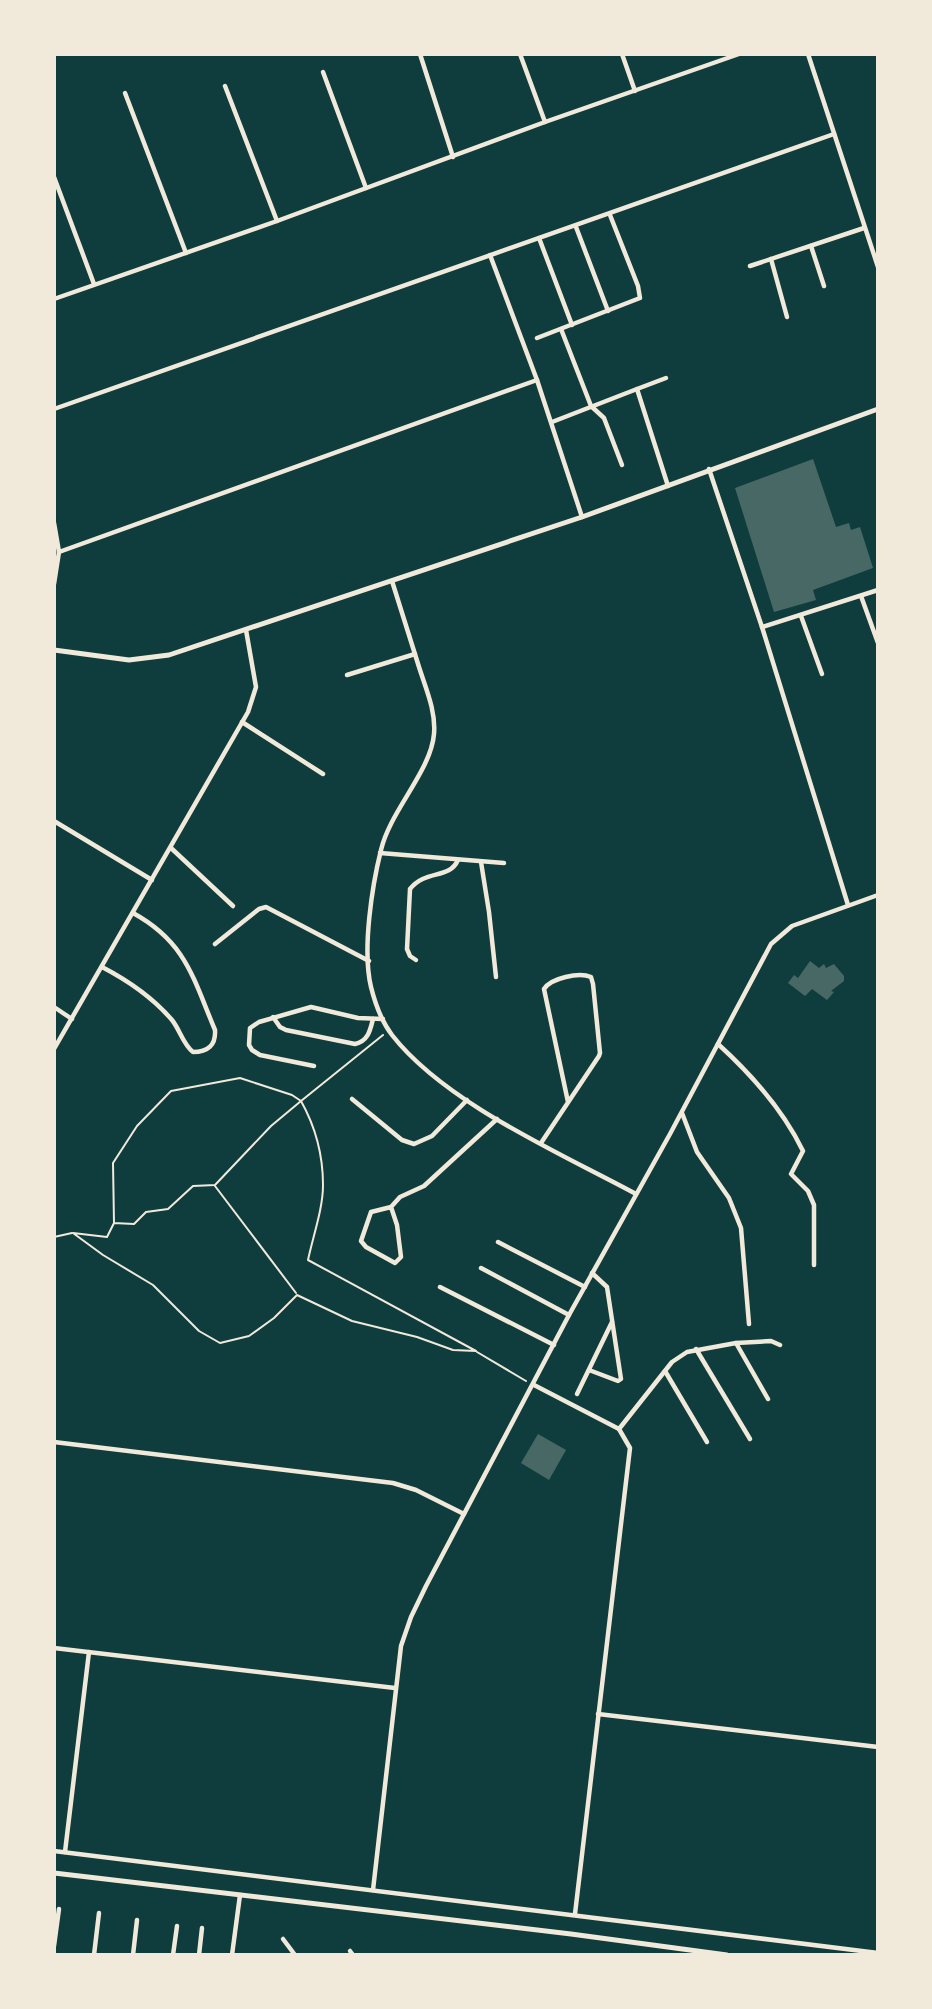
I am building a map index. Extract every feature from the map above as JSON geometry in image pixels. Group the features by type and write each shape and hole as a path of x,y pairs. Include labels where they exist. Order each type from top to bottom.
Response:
{"street":[{"path":"420,54 453,157"},
{"path":"520,54 545,122"},
{"path":"622,54 635,91"},
{"path":"54,299 739,54"},
{"path":"808,54 878,267"},
{"path":"323,72 366,188"},
{"path":"225,86 277,221"},
{"path":"125,93 186,253"},
{"path":"54,410 834,134"},
{"path":"54,177 94,284"},
{"path":"537,338 638,300 640,296 610,215"},
{"path":"576,227 608,312"},
{"path":"750,265 864,228"},
{"path":"539,239 572,325"},
{"path":"811,246 824,286"},
{"path":"489,255 552,422 582,517"},
{"path":"771,259 786,317"},
{"path":"561,329 591,406 604,418 622,465"},
{"path":"552,422 666,378"},
{"path":"58,552 537,380"},
{"path":"637,389 668,486"},
{"path":"54,650 129,660 147,659 188,649 582,517 878,409"},
{"path":"709,469 762,627 848,905"},
{"path":"54,523 58,552 54,584"},
{"path":"392,581 432,710 434,737 426,759 383,841 373,884 370,984 383,1019 389,1030 416,1060 451,1090 497,1119 636,1194"},
{"path":"762,627 878,590"},
{"path":"862,596 878,643"},
{"path":"801,616 822,674"},
{"path":"54,1049 253,701 256,687 246,630"},
{"path":"347,675 415,654"},
{"path":"242,722 323,774"},
{"path":"54,821 152,880"},
{"path":"171,848 233,906"},
{"path":"380,853 503,863"},
{"path":"416,960 410,956 407,949 410,889 425,876 447,872 458,860"},
{"path":"481,862 496,977"},
{"path":"373,1890 395,1688 401,1646 411,1617 584,1287 776,938 792,926 878,895"},
{"path":"215,944 259,909 266,907 369,961"},
{"path":"102,967 120,976 171,1018 193,1052 206,1050 213,1045 216,1039 215,1030 183,958 159,928 133,913"},
{"path":"541,1143 568,1102 600,1053 593,985 588,975 554,981 544,989 568,1102"},
{"path":"54,1007 72,1019"},
{"path":"314,1066 260,1055 252,1050 248,1042 250,1028 258,1022 311,1007 383,1019"},
{"path":"273,1017 280,1027 286,1030 355,1044 365,1040 370,1033 373,1019"},
{"path":"718,1044 739,1062 760,1087 803,1151 791,1174 808,1191 814,1205 814,1265"},
{"path":"352,1099 402,1140 414,1144 432,1136 467,1100"},
{"path":"682,1112 697,1152 729,1198 741,1228 749,1324"},
{"path":"391,1207 397,1225 401,1257 395,1263 366,1247 361,1239 370,1214 375,1210 391,1207 400,1197 424,1186 497,1119"},
{"path":"498,1242 584,1287"},
{"path":"481,1268 569,1315"},
{"path":"589,1370 618,1381 621,1379 607,1287 592,1273"},
{"path":"440,1287 554,1346"},
{"path":"577,1394 612,1321"},
{"path":"619,1429 679,1356 696,1349 736,1343 771,1341 780,1345"},
{"path":"736,1343 768,1399"},
{"path":"696,1349 750,1439"},
{"path":"665,1371 707,1442"},
{"path":"534,1385 619,1429 630,1448 575,1914"},
{"path":"54,1442 393,1483 416,1490 464,1514"},
{"path":"54,1648 395,1688"},
{"path":"65,1852 89,1652"},
{"path":"598,1714 878,1747"},
{"path":"54,1851 878,1953"},
{"path":"54,1873 571,1934 689,1953 727,1955"},
{"path":"232,1955 240,1895"},
{"path":"54,1946 59,1909"},
{"path":"94,1955 99,1913"},
{"path":"132,1955 137,1920"},
{"path":"173,1955 177,1926"},
{"path":"199,1955 202,1928"},
{"path":"283,1938 295,1955"}],"path":[{"path":"114,1223 134,1224 146,1212 168,1209 192,1186 215,1185 271,1126 389,1030"},
{"path":"54,1237 73,1233 107,1237 114,1223 113,1163 137,1126 171,1091 240,1078 292,1095 301,1101 311,1118 317,1139 323,1186 308,1260 534,1385"},
{"path":"215,1185 297,1295 352,1321 418,1337 453,1350 476,1351"},
{"path":"73,1233 153,1286 199,1331 220,1343 249,1336 274,1318 297,1295"}],"building":[{"path":"813,459 836,527 849,523 851,530 860,527 873,568 813,590 816,600 774,612 735,488"},
{"path":"810,961 819,968 824,964 826,968 834,964 844,976 844,981 831,991 834,992 827,1000 812,989 805,996 788,983 794,975 798,978"},
{"path":"538,1434 566,1450 549,1480 521,1463"}]}
